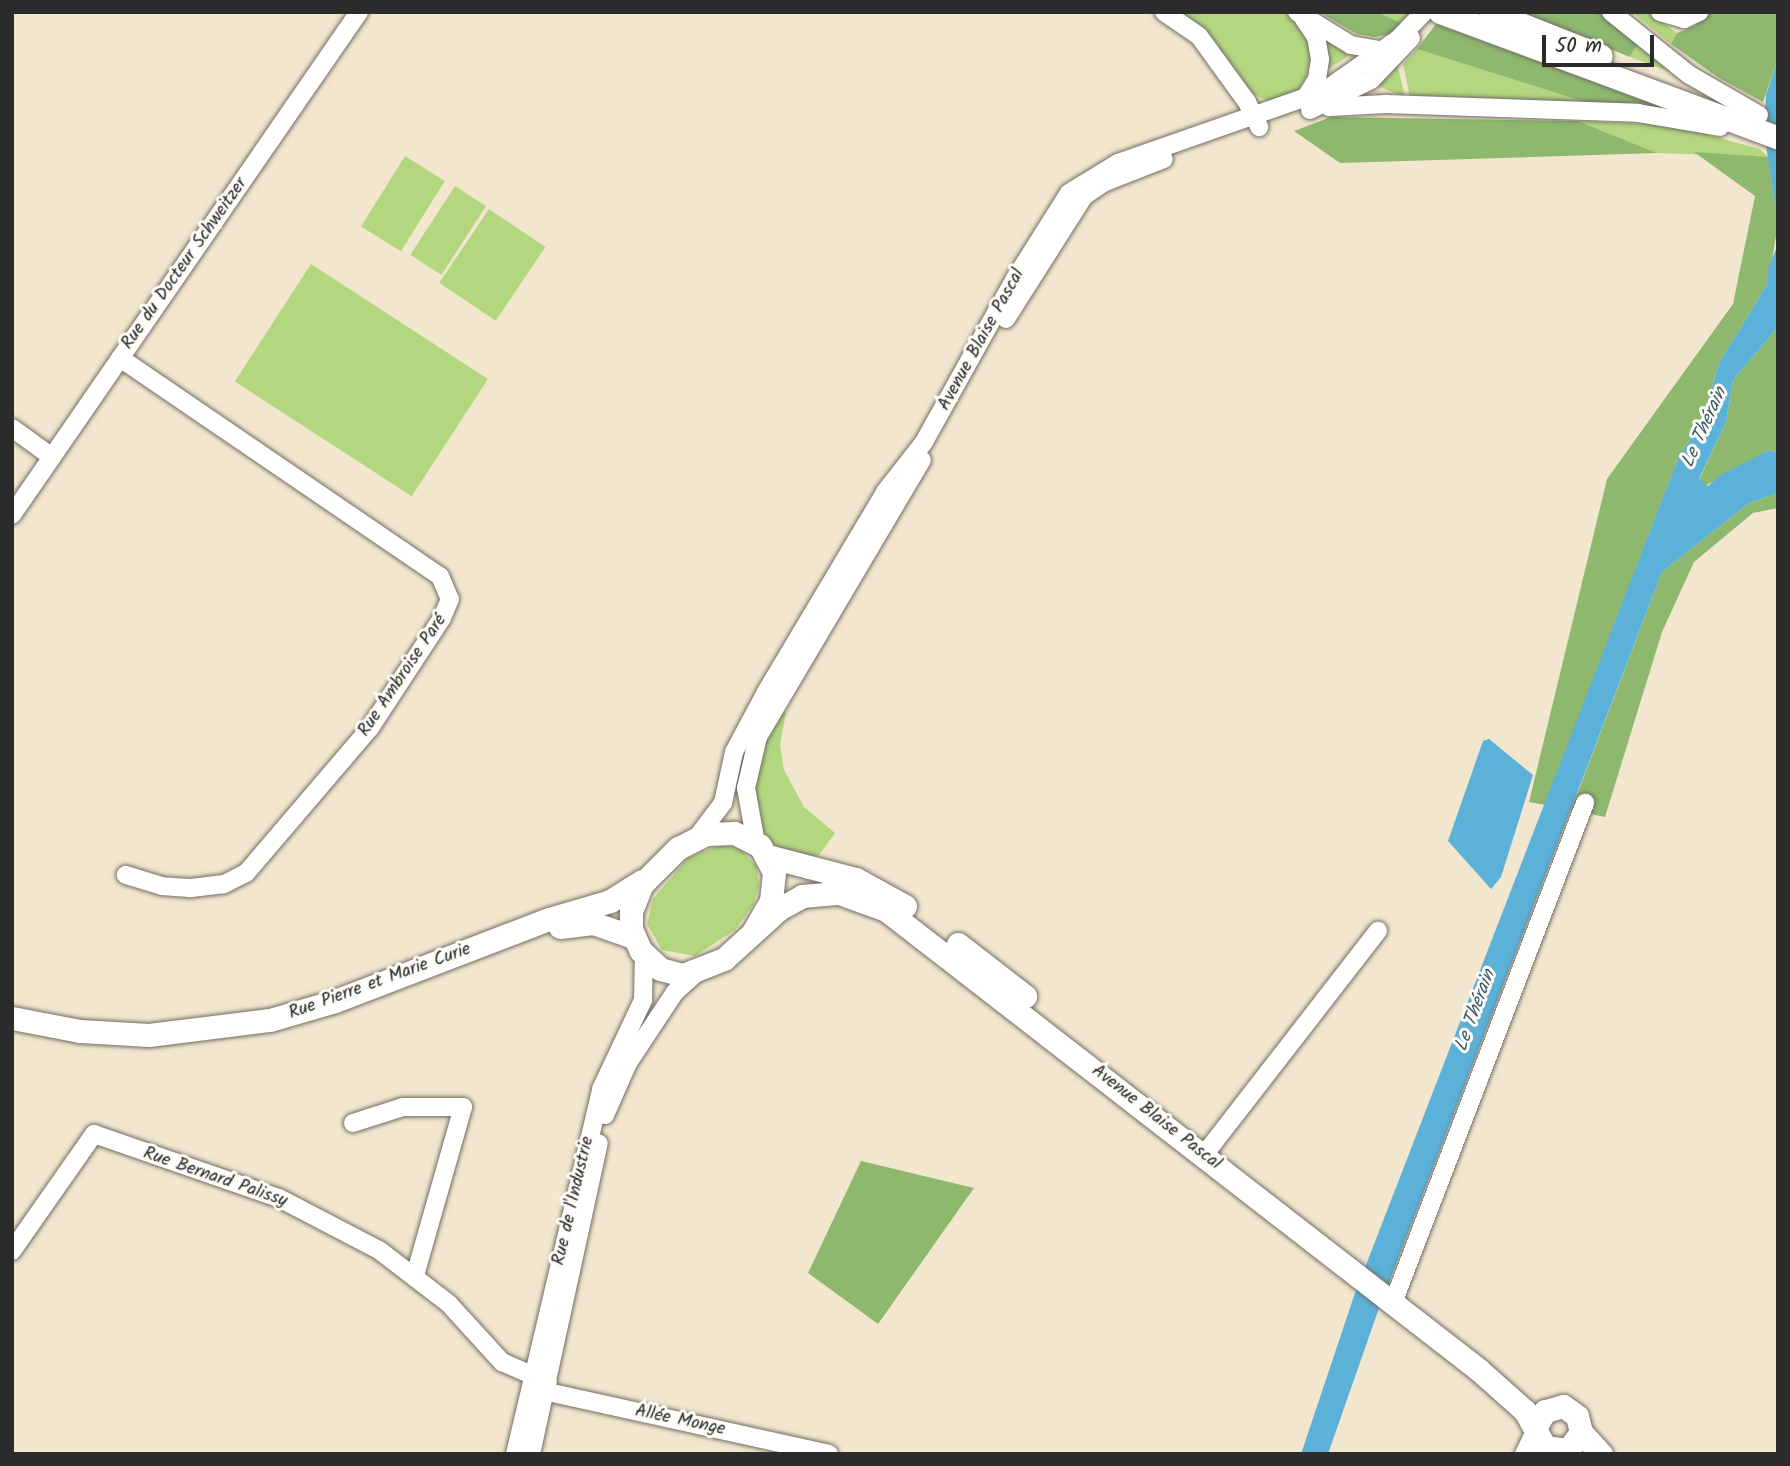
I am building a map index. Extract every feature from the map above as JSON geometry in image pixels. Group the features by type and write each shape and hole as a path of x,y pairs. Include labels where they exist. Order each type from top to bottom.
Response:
{"main road":[{"path":"1440,12 1767,132"},
{"path":"1490,12 1767,132"},
{"name":"Avenue Blaise Pascal","path":"638,946 633,902 650,874 698,836 727,832 761,850 847,876 883,891 975,957 1208,1149 1393,1294 1553,1407 1573,1411 1581,1432 1601,1454"},
{"name":"Avenue Blaise Pascal","path":"753,932 773,894 774,872 761,850"},
{"name":"Rue Pierre et Marie Curie","path":"12,1018 80,1031 141,1035 209,1031 277,1019 354,995 563,914 610,901 650,874"},
{"name":"Avenue Blaise Pascal","path":"697,973 730,955 787,902 807,894 839,893 876,905 906,922 1208,1149"},
{"name":"Rue Pierre et Marie Curie","path":"12,1031 124,1046 241,1041 290,1032 349,1013 557,927 593,923 638,946"},
{"path":"638,946 668,972 697,973"},
{"name":"Avenue Blaise Pascal","path":"1393,1294 1503,1390 1536,1428 1543,1445 1562,1452 1581,1432"},
{"path":"1536,1428 1540,1415 1553,1407"}],"street":[{"name":"Rue du Docteur Schweitzer","path":"12,515 359,12"},
{"path":"1164,12 1199,36 1257,122"},
{"name":"Avenue Blaise Pascal","path":"761,850 746,788 763,727 1072,210 1090,191 1114,178 1367,82 1402,49 1424,12"},
{"name":"Avenue Blaise Pascal","path":"1306,105 1412,31 1433,12"},
{"path":"1611,12 1688,74 1767,132"},
{"path":"1660,12 1684,19 1699,12"},
{"path":"1298,13 1313,31 1320,52 1319,73 1306,105 1386,104 1655,114 1767,132"},
{"path":"1298,13 1351,45 1379,53 1402,49"},
{"path":"1379,53 1369,65 1367,82 1374,96 1386,104"},
{"name":"Avenue Blaise Pascal","path":"698,836 723,803 731,761 745,729 885,492 924,442 1063,200 1108,167 1257,122"},
{"name":"Rue Ambroise Paré","path":"120,358 439,576 450,599 442,618 370,728 246,873 224,884 189,888 162,886 126,875"},
{"path":"12,428 52,457"},
{"path":"1393,1294 1586,803"},
{"path":"1208,1149 1378,931"},
{"name":"Rue de l'Industrie","path":"531,1454 539,1385 601,1089 643,1000 638,946"},
{"name":"Rue de l'Industrie","path":"515,1454 539,1385 611,1097 675,992 697,973"},
{"path":"353,1123 404,1107 463,1107 415,1275"},
{"name":"Rue Bernard Palissy","path":"12,1251 94,1134 293,1204 415,1275 495,1355 539,1385"},
{"name":"Allée Monge","path":"539,1385 829,1454"},
{"path":"1524,1454 1536,1428"}],"green space":[{"path":"1178,12 1285,12 1305,29 1312,56 1308,73 1299,89 1280,101 1267,101 1253,94 1200,25"},
{"path":"1319,12 1377,12 1404,24 1391,34 1375,37 1357,34"},
{"path":"1377,12 1412,12 1404,24"},
{"path":"1519,12 1602,12 1639,42 1630,57"},
{"path":"1632,12 1648,12 1677,33 1671,44"},
{"path":"1705,12 1778,12 1778,59 1763,102 1719,78 1671,44 1677,33 1695,26"},
{"path":"1436,24 1659,105 1657,109 1591,104 1417,49"},
{"path":"1324,38 1355,52 1325,71"},
{"path":"1639,42 1681,76 1630,57"},
{"path":"1417,49 1591,104 1410,97 1403,64"},
{"path":"1397,63 1405,97 1378,86"},
{"path":"1331,117 1578,121 1657,153 1340,163 1294,131"},
{"path":"1578,121 1672,125 1760,149 1768,157 1657,153"},
{"path":"1694,152 1768,157 1778,225 1768,283 1719,363 1702,422 1679,456 1545,805 1529,802 1607,479 1733,304 1755,196"},
{"path":"405,156 445,181 401,251 361,226"},
{"path":"455,186 486,206 441,275 410,255"},
{"path":"489,209 545,247 496,321 439,283"},
{"path":"311,264 488,379 412,496 235,381"},
{"path":"1778,327 1778,453 1769,450 1705,486 1699,480 1726,422 1733,380"},
{"path":"1778,493 1778,508 1753,513 1694,562 1662,632 1605,817 1571,810 1662,572 1749,503"},
{"path":"780,708 786,713 780,744 784,770 804,807 835,833 819,855 809,859 780,851 759,826 752,791 761,748"},
{"path":"721,845 740,849 757,867 759,886 753,905 735,930 695,956 662,950 647,924 653,899 688,858"},
{"path":"861,1161 974,1188 878,1324 808,1273"}],"water":[{"path":"1778,59 1778,225 1764,132 1766,95"},
{"name":"Le Thérain","path":"1778,244 1778,327 1733,380 1726,422 1699,479 1708,486 1719,476 1769,450 1778,453 1778,493 1749,503 1662,572 1378,1311 1328,1454 1301,1454 1354,1296 1679,456 1702,422 1719,363 1768,283 1768,269"},
{"path":"1489,739 1533,775 1501,877 1491,889 1448,841 1483,741"}]}
